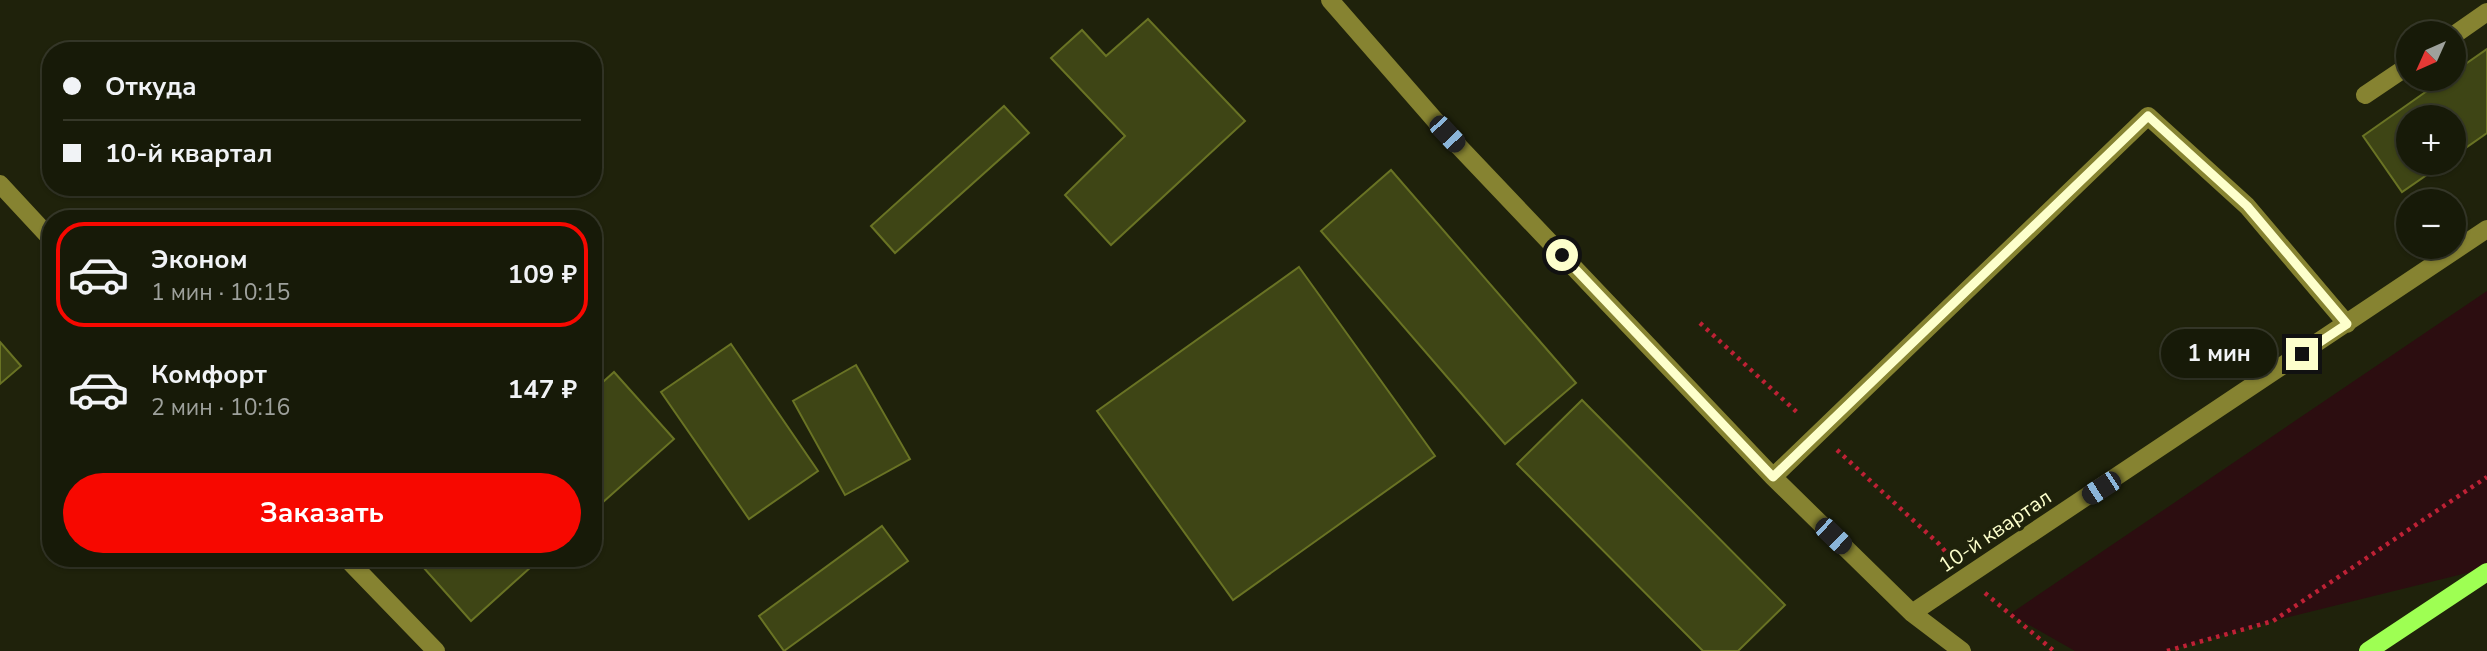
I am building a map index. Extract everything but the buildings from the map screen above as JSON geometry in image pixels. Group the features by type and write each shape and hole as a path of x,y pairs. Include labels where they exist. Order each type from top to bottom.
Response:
{"main road":[{"path":"2368,651 2487,572"}],"street":[{"path":"1330,0 1447,134 1773,477 1912,614 1962,651"},
{"path":"2466,27 2487,12"},
{"path":"2365,95 2396,74"},
{"path":"1773,477 2148,116 2247,206 2347,324"},
{"path":"0,184 42,229"},
{"name":"10-й квартал","path":"1912,614 2487,229"},
{"path":"354,567 436,651"}],"path":[{"path":"1700,323 1939,544 1966,577 2054,651"},
{"path":"2167,651 2273,621 2487,477"}],"shaded area":[{"path":"2487,291 2487,568 2273,621 2166,651 2075,651 2010,614"}],"route":[{"path":"1562,255 1773,477 2148,116 2247,206 2347,324 2302,354"}]}
